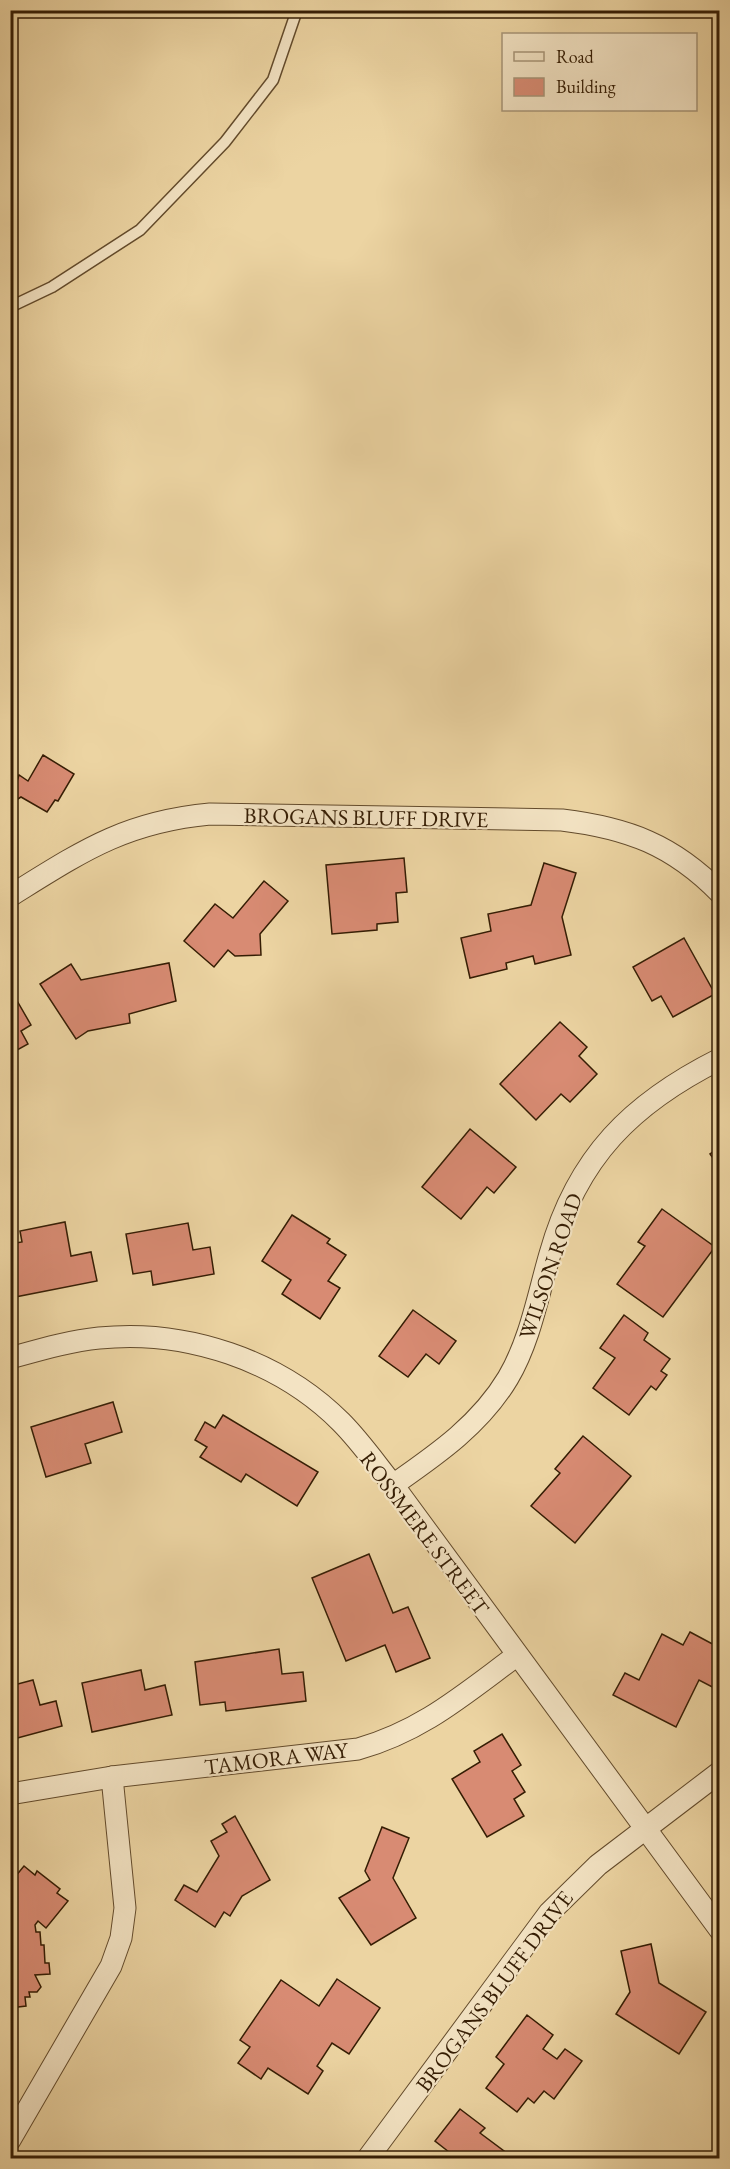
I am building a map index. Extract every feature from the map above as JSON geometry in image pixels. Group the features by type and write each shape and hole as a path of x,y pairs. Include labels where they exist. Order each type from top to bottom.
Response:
{"street":[{"name":"BROGANS BLUFF DRIVE","path":"10,896 108,838 137,826 171,818 210,814 562,820 594,824 630,833 682,859 720,893"},
{"name":"WILSON ROAD","path":"393,1485 450,1446 471,1425 508,1379 531,1322 566,1208 592,1159 610,1136 654,1096 680,1079 720,1059"},
{"name":"ROSSMERE STREET","path":"10,1358 99,1338 144,1337 184,1341 263,1367 292,1382 317,1401 341,1423 393,1485 516,1656 720,1930"},
{"name":"TAMORA WAY","path":"10,1794 50,1785 358,1749 389,1740 423,1724 516,1656"},
{"name":"BROGANS BLUFF DRIVE","path":"368,2158 549,1913 591,1871 643,1828 720,1772"},
{"path":"10,2140 111,1966 121,1938 125,1908 112,1777"}],"lane":[{"path":"10,307 52,287 140,230 225,142 273,80 297,10"}],"building":[{"path":"43,755 74,774 58,801 55,800 47,812 21,797 10,804 10,786 14,791 19,775 28,781"},
{"path":"404,858 407,892 396,893 398,922 377,924 377,930 332,934 326,865"},
{"path":"544,863 576,873 562,917 571,955 535,964 533,956 506,963 507,969 470,978 461,938 491,931 488,914 531,905"},
{"path":"264,881 288,901 260,934 261,955 235,956 228,950 214,967 184,941 215,904 233,918"},
{"path":"684,938 715,994 673,1017 661,996 652,1001 633,967"},
{"path":"169,963 176,1001 129,1014 130,1023 88,1031 76,1039 40,984 71,964 81,980"},
{"path":"12,992 31,1025 21,1031 28,1044 10,1054"},
{"path":"560,1022 587,1047 579,1056 597,1074 570,1102 561,1094 536,1120 500,1084"},
{"path":"470,1129 516,1167 494,1193 487,1187 461,1219 422,1187"},
{"path":"720,1147 720,1168 710,1154"},
{"path":"662,1209 715,1247 663,1317 617,1284 645,1246 638,1242"},
{"path":"292,1215 330,1239 327,1243 346,1255 328,1281 340,1288 320,1319 282,1294 291,1280 262,1261"},
{"path":"65,1222 71,1256 91,1252 97,1281 10,1298 10,1244 22,1242 20,1231"},
{"path":"188,1223 193,1250 210,1247 214,1274 153,1285 151,1271 133,1274 126,1234"},
{"path":"413,1310 456,1341 439,1364 426,1354 408,1377 379,1356"},
{"path":"624,1315 648,1333 644,1340 670,1359 661,1371 667,1375 656,1390 651,1386 629,1415 593,1388 615,1358 600,1348"},
{"path":"113,1402 122,1432 85,1444 91,1463 46,1477 31,1427"},
{"path":"223,1415 318,1472 297,1506 246,1474 241,1482 200,1457 207,1447 195,1440 205,1422 215,1428"},
{"path":"583,1436 631,1476 575,1543 531,1506 560,1473 555,1469"},
{"path":"369,1554 393,1613 408,1607 430,1658 396,1672 385,1645 346,1661 312,1578"},
{"path":"690,1632 720,1648 720,1691 699,1680 676,1727 613,1695 625,1673 639,1680 662,1634 683,1645"},
{"path":"279,1649 282,1674 303,1672 306,1701 226,1711 225,1702 200,1705 195,1662"},
{"path":"141,1670 145,1690 165,1685 172,1715 92,1732 82,1683"},
{"path":"33,1680 40,1705 56,1701 62,1726 10,1740 10,1686"},
{"path":"502,1734 521,1765 512,1771 525,1792 514,1799 524,1816 487,1837 452,1779 480,1762 474,1751"},
{"path":"235,1816 270,1880 242,1896 230,1916 224,1912 215,1927 175,1900 184,1885 197,1892 219,1856 211,1841 227,1832 222,1824"},
{"path":"382,1827 409,1838 393,1878 416,1918 371,1945 339,1898 370,1880 365,1871"},
{"path":"24,1866 35,1875 37,1871 60,1889 57,1893 68,1901 46,1928 38,1921 35,1925 36,1932 40,1932 41,1945 44,1945 45,1963 49,1963 50,1974 35,1975 41,1987 37,1992 29,1992 30,1997 25,1997 26,2006 10,2008 10,1883"},
{"path":"651,1944 659,1983 706,2012 679,2054 616,2014 630,1992 621,1951"},
{"path":"337,1979 380,2008 349,2054 332,2043 317,2066 323,2071 308,2094 268,2068 261,2079 238,2063 250,2047 240,2040 281,1980 319,2006"},
{"path":"527,2015 553,2035 543,2049 557,2059 565,2049 582,2061 554,2099 544,2091 534,2103 528,2098 517,2112 486,2088 504,2064 496,2057"},
{"path":"460,2109 485,2128 480,2133 508,2154 505,2158 444,2158 449,2152 435,2141"}]}
